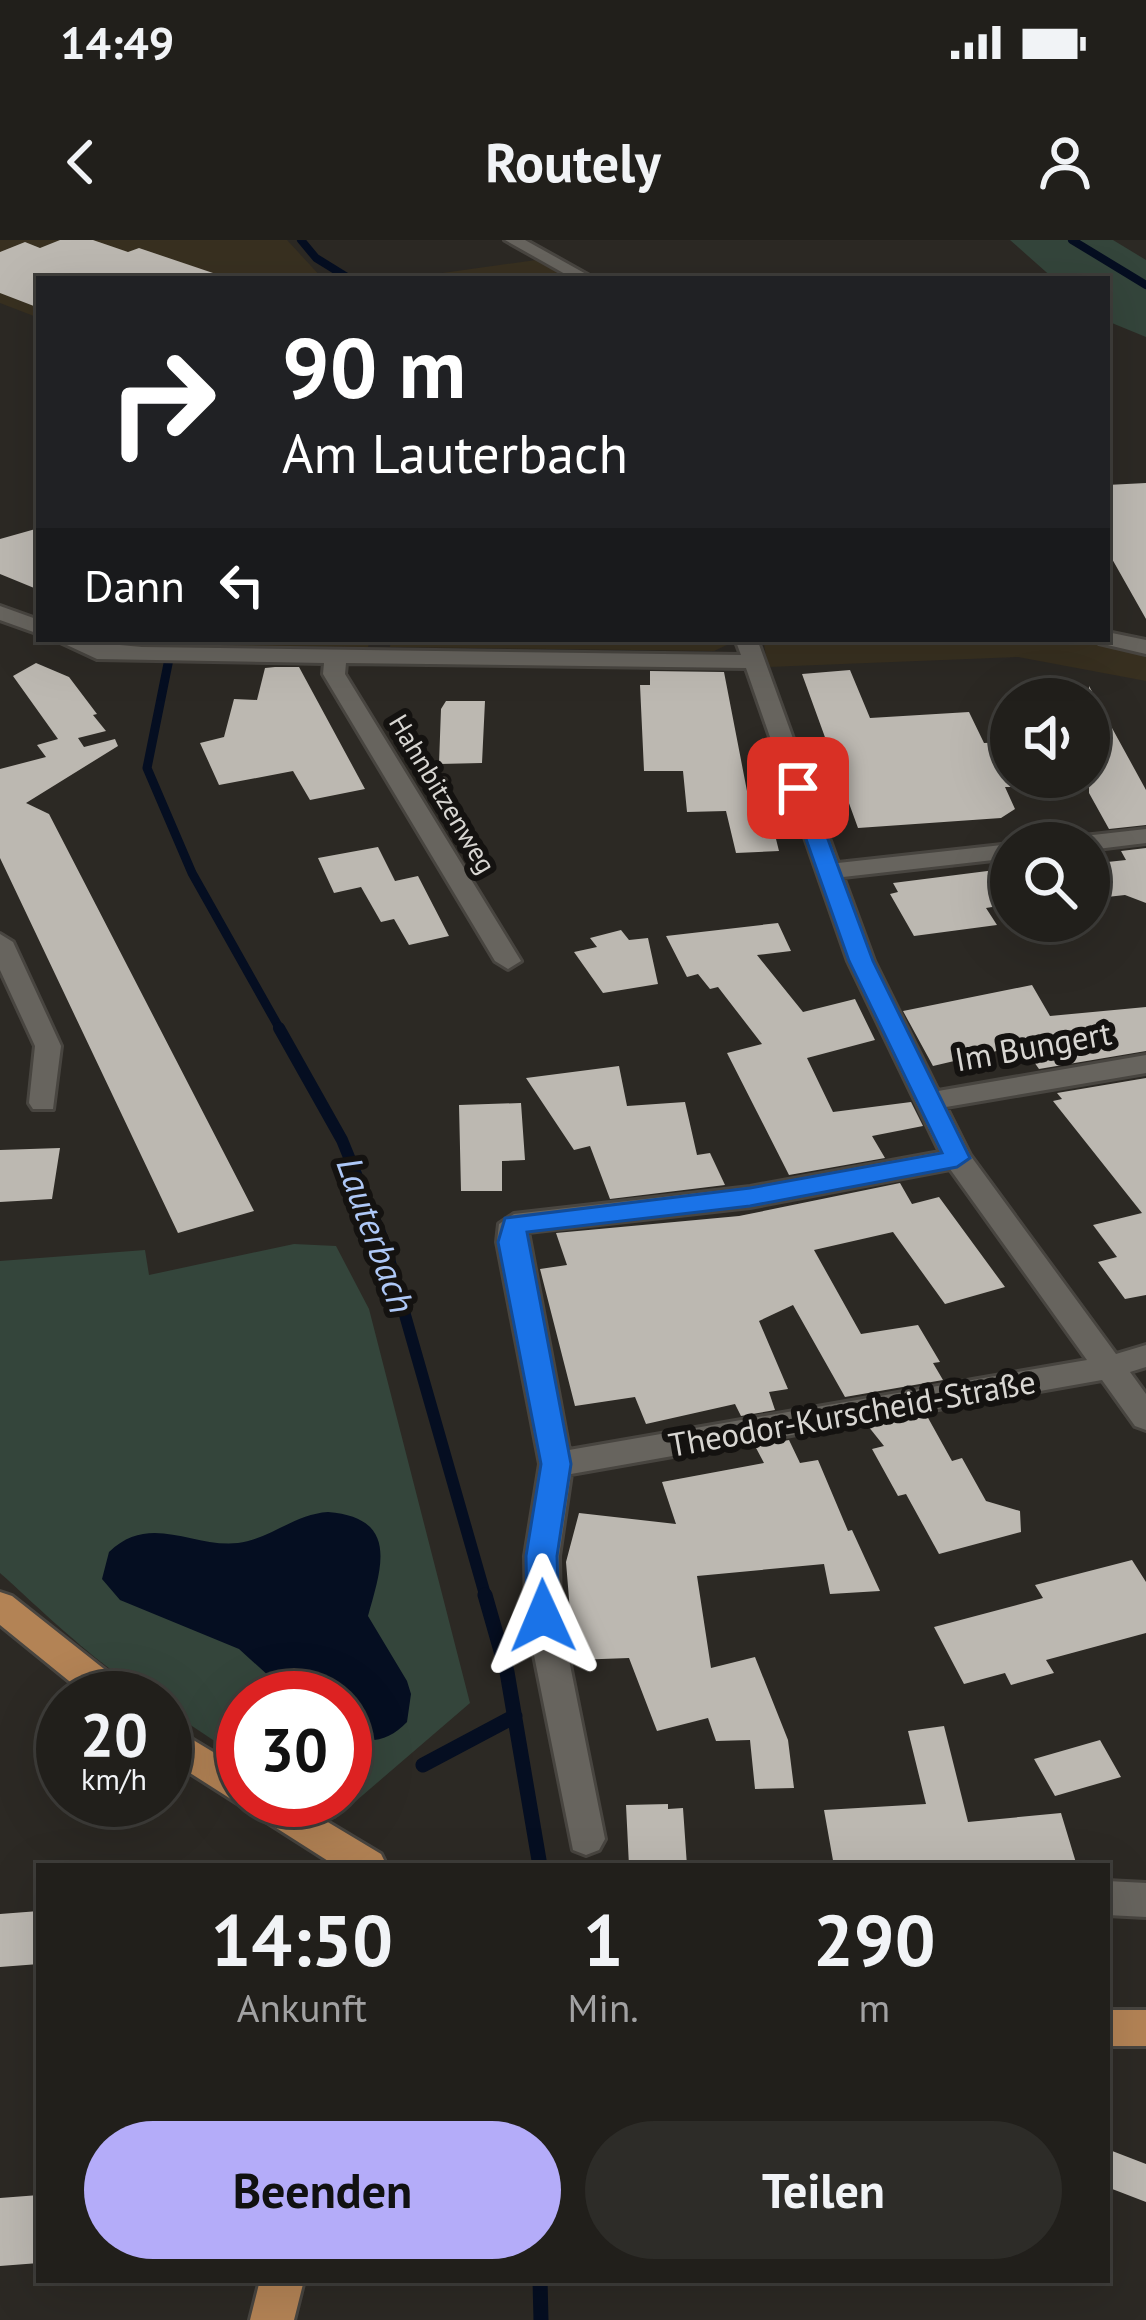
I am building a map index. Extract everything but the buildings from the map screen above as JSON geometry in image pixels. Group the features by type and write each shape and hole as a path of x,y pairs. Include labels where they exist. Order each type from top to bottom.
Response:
{"main road":[{"path":"0,1606 81,1671"},
{"path":"304,1827 363,1863"},
{"path":"1110,2028 1146,2027"},
{"path":"272,2320 281,2283"}],"street":[{"path":"513,240 581,276"},
{"path":"0,612 36,627"},
{"path":"1110,639 1146,647"},
{"path":"72,642 97,652 154,654 748,650 861,961 957,1158 1146,1418"},
{"name":"Hahnbitzenweg","path":"336,656 334,674 508,961"},
{"path":"1110,840 1146,836"},
{"path":"830,871 990,853"},
{"path":"0,942 49,1046 44,1102"},
{"name":"Im Bungert","path":"932,1100 1146,1064"},
{"path":"586,1839 543,1616 542,1556 556,1464 512,1242 514,1224 750,1197 957,1158"},
{"name":"Theodor-Kurscheid-Straße","path":"556,1464 1108,1368 1146,1356"},
{"path":"1110,1898 1146,1900"}],"shaded area":[{"path":"0,240 287,240 320,276 36,276 36,317 0,303"},
{"path":"543,259 574,276 421,276"},
{"path":"189,642 369,642 368,647 189,648"},
{"path":"391,642 727,645 714,651 390,647"},
{"path":"764,642 1094,642 1146,654 1146,681 1018,657 768,667"}],"green space":[{"path":"1010,240 1113,240 1146,260 1146,337 1110,322 1110,276 1051,276"},
{"path":"294,1244 336,1246 369,1309 470,1703 372,1787 372,1671 216,1671 216,1742 192,1726 192,1671 113,1671 0,1573 0,1261 145,1250 149,1275"}],"water":[{"path":"328,1512 351,1516 376,1534 380,1563 368,1616 411,1694 407,1722 378,1739 372,1739 372,1671 263,1671 239,1649 120,1600 102,1579 109,1552 140,1534 238,1543"}],"waterway":[{"name":"Lauterbach","path":"301,240 316,258 345,276"},
{"path":"1072,240 1146,285"},
{"name":"Lauterbach","path":"172,642 147,768 192,873 281,1031"},
{"name":"Lauterbach","path":"279,1028 342,1140 385,1245 486,1598"},
{"name":"Lauterbach","path":"485,1595 515,1716"},
{"path":"423,1765 515,1716"},
{"name":"Lauterbach","path":"515,1716 539,1863"},
{"name":"Lauterbach","path":"540,2283 541,2320"}],"route":[{"path":"543,1616 542,1556 556,1464 512,1242 514,1224 793,1191 957,1158 861,961 798,788"}]}
